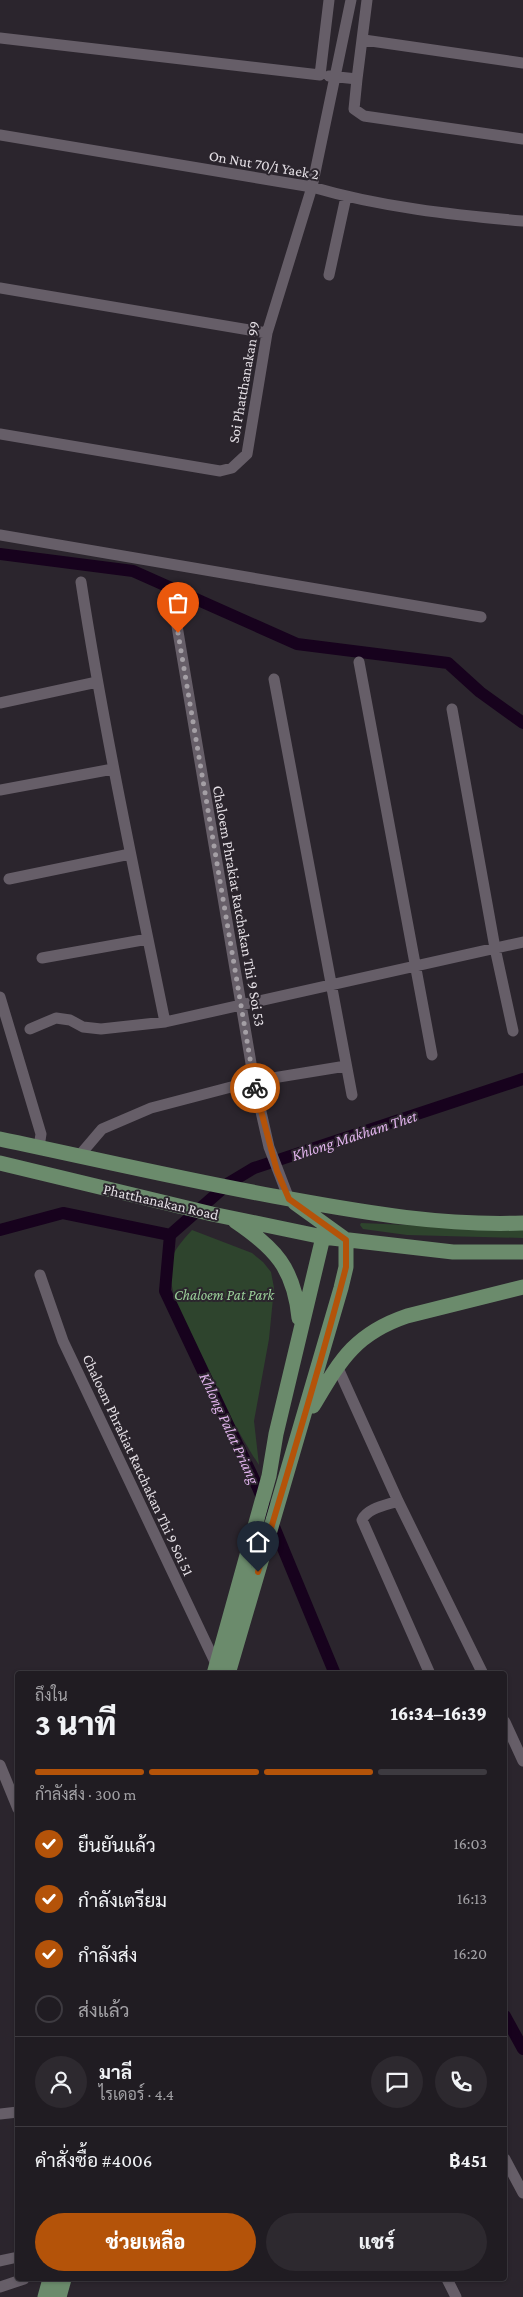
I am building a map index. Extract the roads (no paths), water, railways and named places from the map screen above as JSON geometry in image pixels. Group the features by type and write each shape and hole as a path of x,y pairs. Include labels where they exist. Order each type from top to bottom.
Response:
{"main road":[{"name":"Phatthanakan Road","path":"0,1139 252,1193 366,1213 442,1220 523,1223"},
{"name":"Phatthanakan Road","path":"0,1163 212,1214 328,1233 346,1240 453,1252 523,1252"},
{"path":"289,1199 328,1233"},
{"path":"229,1671 257,1551 276,1434 300,1327 328,1233 366,1213"},
{"path":"228,1217 266,1243 275,1253 296,1292 300,1327"},
{"path":"215,1669 257,1551 280,1496 302,1425 346,1267 346,1240"},
{"path":"302,1425 337,1366 364,1336 390,1322 435,1308 523,1287"},
{"path":"45,2297 49,2281"},
{"path":"59,2297 63,2281"}],"street":[{"path":"320,75 329,0"},
{"name":"Soi Phatthanakan 99","path":"0,434 220,471 232,468 247,454 266,333 312,187 351,0"},
{"path":"367,0 364,40 354,109 364,116 523,140"},
{"path":"0,38 357,79"},
{"path":"364,40 523,63"},
{"name":"On Nut 70/1 Yaek 2","path":"0,136 312,187 346,197 471,216 523,221"},
{"path":"329,275 346,197"},
{"path":"0,288 266,333"},
{"path":"0,535 481,618"},
{"path":"81,582 113,769 165,1022"},
{"name":"Chaloem Phrakiat Ratchakan Thi 9 Soi 53","path":"174,614 254,1081 277,1171 289,1199"},
{"path":"358,662 432,1056"},
{"path":"274,679 330,986 352,1095"},
{"path":"0,703 97,682"},
{"path":"452,709 495,948 513,1031"},
{"path":"0,790 113,769"},
{"path":"9,879 130,854"},
{"path":"42,958 148,939"},
{"path":"30,1029 56,1018 70,1020 83,1027 102,1029 165,1022 523,942"},
{"path":"0,997 41,1134 39,1147"},
{"path":"79,1156 102,1130 122,1119 151,1108 254,1081 346,1066"},
{"name":"Chaloem Phrakiat Ratchakan Thi 9 Soi 51","path":"40,1275 63,1341 215,1669"},
{"path":"337,1366 398,1501 482,1671"},
{"path":"398,1501 374,1509 364,1515 362,1520 429,1671"},
{"path":"507,1726 523,1761"},
{"path":"1,1771 15,1801"},
{"path":"0,2114 15,2112"},
{"path":"507,2163 523,2192"},
{"path":"0,2261 15,2258"},
{"path":"0,2287 18,2281"},
{"path":"448,2281 456,2297"}],"waterway":[{"path":"0,554 133,571 297,644 448,663 480,692 523,723"},
{"name":"Khlong Makham Thet","path":"170,1235 229,1183 254,1168 523,1079"},
{"name":"Khlong Makham Thet","path":"0,1230 63,1213 170,1235"},
{"name":"Khlong Palat Priang","path":"170,1235 165,1291 258,1488 334,1671"},
{"name":"Khlong Palat Priang","path":"507,2020 523,2049"}],"park label":[{"name":"Chaloem Pat Park","path":"224,1295"}]}
